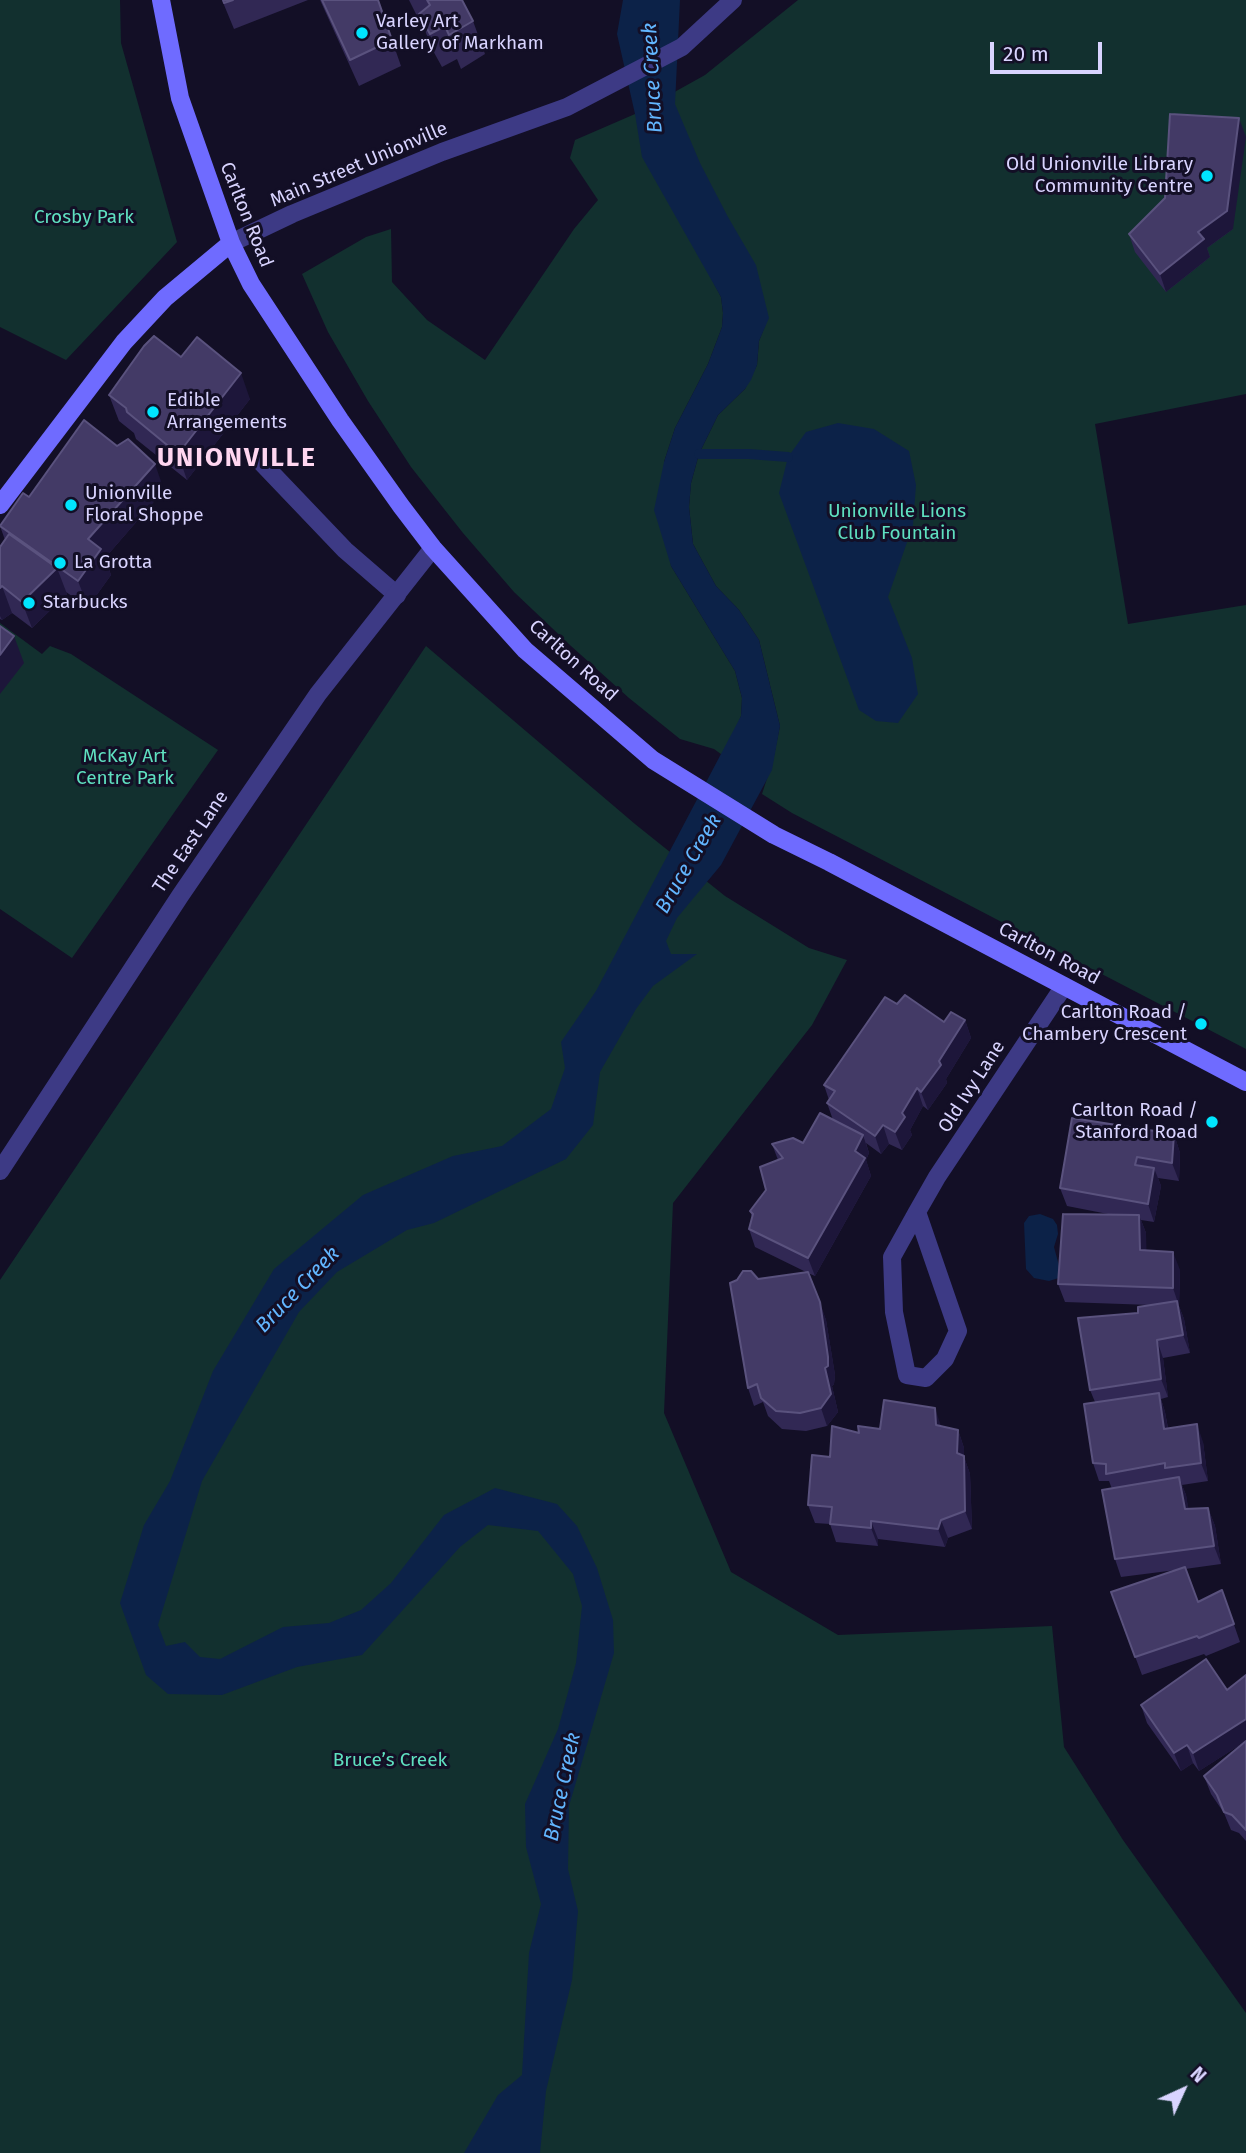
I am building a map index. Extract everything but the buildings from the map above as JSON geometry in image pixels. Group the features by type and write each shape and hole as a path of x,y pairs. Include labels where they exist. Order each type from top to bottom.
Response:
{"main road":[{"name":"Carlton Road","path":"160,0 180,98 231,243 251,284 340,420 433,548 526,650 653,760 774,835 1246,1082"},
{"name":"Main Street Unionville","path":"0,505 124,342 164,298 231,243"}],"street":[{"name":"Main Street Unionville","path":"231,243 292,214 478,138 567,107 682,47 733,0"},
{"path":"261,462 345,550 397,596"},
{"name":"The East Lane","path":"0,1171 180,897 318,694 433,548"},
{"name":"Old Ivy Lane","path":"917,1212 958,1331 945,1359 926,1378 907,1375 894,1312 892,1257 917,1212 944,1166 1064,986"}],"green space":[{"name":"Crosby Park","path":"0,0 120,0 121,43 177,242 66,360 0,327"},
{"name":"Unionville Lions Club Fountain","path":"798,0 1246,0 1246,394 1095,424 1128,624 1246,605 1246,1049 792,813 762,794 780,726 759,640 739,610 716,586 693,544 689,507 691,483 699,454 718,415 745,389 757,365 759,341 768,318 695,247 721,297 722,327 708,364 675,428 664,462 671,566 735,671 742,698 741,716 725,757 714,749 680,739 629,698 514,592 411,467 328,332 302,274 366,237 391,229 392,282 427,320 485,360 574,229 598,200 570,158 575,140 635,114 705,75"},
{"name":"McKay Art Centre Park","path":"0,623 42,654 50,646 71,654 218,750 72,958 0,909"},
{"name":"Bruce’s Creek","path":"426,646 635,824 725,896 809,948 847,960 812,1025 673,1203 664,1413 731,1572 838,1635 1052,1626 1064,1747 1123,1840 1246,2013 1246,2153 0,2153 0,1280"}],"water":[{"name":"Bruce Creek","path":"623,0 680,0 675,104 700,163 756,265 769,318 759,341 757,365 751,380 718,415 699,454 691,483 689,507 693,544 716,586 739,610 759,640 780,726 772,770 721,865 677,918 666,941 671,954 697,954 653,986 636,1009 600,1072 593,1125 566,1159 434,1223 407,1230 337,1272 299,1312 202,1481 158,1625 166,1646 185,1642 200,1657 220,1659 283,1627 329,1623 361,1610 391,1583 444,1515 495,1488 557,1504 577,1526 597,1568 613,1620 614,1653 569,1806 568,1869 578,1911 572,1980 546,2091 540,2153 464,2153 498,2095 522,2075 529,1953 541,1904 526,1847 525,1804 558,1729 576,1663 582,1606 573,1574 538,1531 488,1525 460,1547 362,1655 297,1667 222,1695 168,1694 146,1675 120,1603 144,1525 170,1481 213,1371 274,1269 363,1195 453,1156 502,1146 551,1109 565,1068 561,1042 596,991 741,716 742,698 735,671 671,566 654,510 664,462 675,428 708,364 722,327 723,313 721,297 642,157 617,34"},
{"path":"838,423 874,429 909,451 916,485 913,525 888,597 912,658 918,694 898,723 876,721 859,710 779,493 788,457 806,432"},
{"path":"1040,1214 1053,1219 1057,1225 1058,1234 1054,1247 1062,1277 1049,1281 1034,1278 1026,1269 1024,1223 1029,1216"}],"waterway":[{"path":"699,454 788,457"}],"place":[{"name":"Varley Art Gallery of Markham","path":"362,33"},
{"name":"Old Unionville Library Community Centre","path":"1207,176"},
{"name":"Edible Arrangements","path":"153,412"},
{"name":"Unionville Floral Shoppe","path":"71,505"},
{"name":"La Grotta","path":"60,563"},
{"name":"Starbucks","path":"29,603"},
{"name":"Carlton Road / Chambery Crescent","path":"1201,1024"},
{"name":"Carlton Road / Stanford Road","path":"1212,1122"}],"district":[{"name":"UNIONVILLE","path":"237,459"}]}
